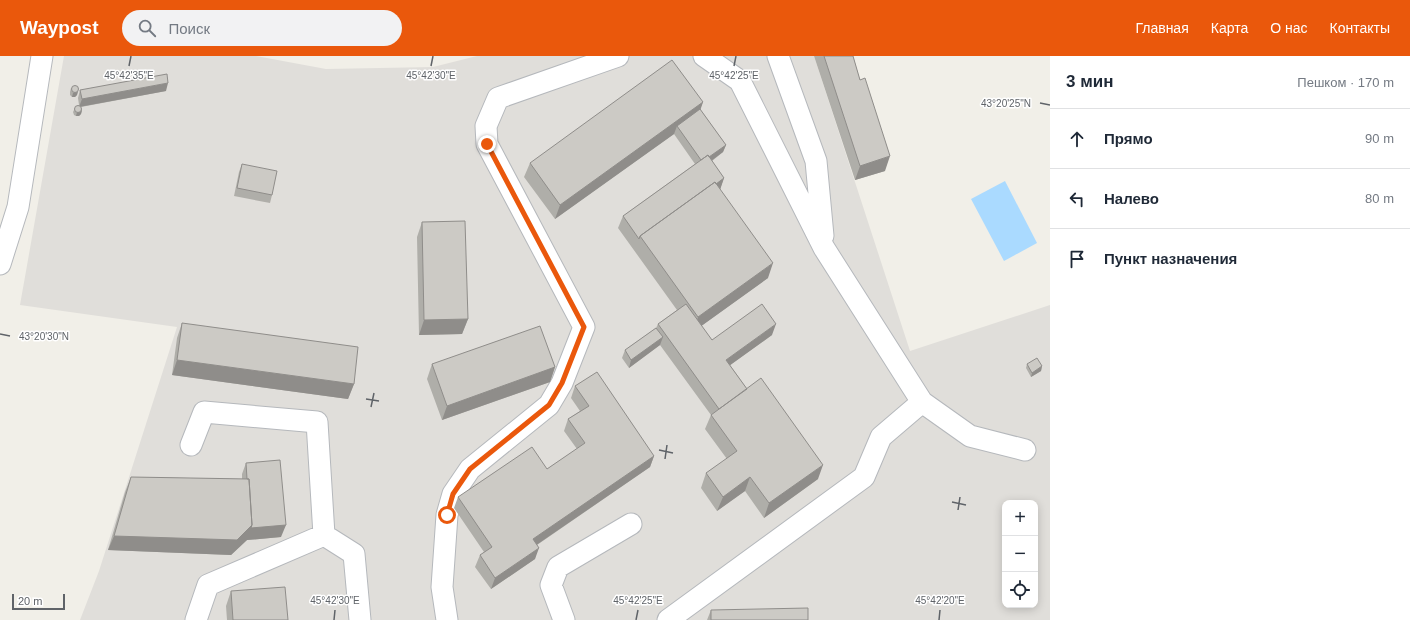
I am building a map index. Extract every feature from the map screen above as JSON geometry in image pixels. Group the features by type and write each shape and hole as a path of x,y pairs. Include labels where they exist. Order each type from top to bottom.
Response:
{"lane":[{"path":"0,264 18,207 42,56"},
{"path":"447,620 442,587 447,515 453,494 470,469 549,405 562,383 584,327 487,144 486,126 498,98 618,56"},
{"path":"704,56 740,81 824,248 922,402 970,436 1025,450"},
{"path":"778,56 816,162 824,248"},
{"path":"668,620 864,477 880,437 922,402"},
{"path":"191,445 204,412 317,422 324,534"},
{"path":"564,620 551,585 558,567 631,524"},
{"path":"196,620 208,585 324,534"},
{"path":"324,534 354,554 360,620"}],"shaded area":[{"path":"64,56 256,56 326,69 433,67 477,56 814,56 910,351 1050,305 1050,620 80,620 99,571 177,327 20,305"}],"water":[{"path":"1005,181 1037,243 1004,261 971,199"}],"building":[{"path":"824,56 853,56 860,80 865,78 890,156 860,166"},
{"path":"672,60 703,102 560,205 530,163"},
{"path":"167,74 168,83 82,99 80,90"},
{"path":"75,85 78,86 78,92 75,93 72,92 71,89 72,86"},
{"path":"78,105 81,106 81,112 78,113 75,112 74,109 75,106"},
{"path":"700,109 726,145 709,157 708,155 701,160 677,126"},
{"path":"708,155 724,178 716,184 715,182 640,236 639,239 623,216"},
{"path":"242,164 277,171 272,195 237,188"},
{"path":"715,182 773,263 698,317 640,236"},
{"path":"465,221 468,319 424,320 422,222"},
{"path":"686,304 712,340 762,304 776,324 726,360 747,389 719,409 658,324"},
{"path":"182,323 358,347 354,384 177,360"},
{"path":"540,326 555,367 447,406 432,364"},
{"path":"656,328 663,337 631,360 625,350"},
{"path":"1037,358 1042,366 1032,373 1027,364"},
{"path":"597,372 654,456 533,539 539,548 495,578 480,555 492,547 458,497 532,447 547,469 585,443 568,419 589,406 575,386"},
{"path":"761,378 823,465 769,503 750,477 723,497 706,473 737,451 711,415"},
{"path":"280,460 286,525 251,528 249,479 247,479 246,463"},
{"path":"131,477 249,479 252,525 237,540 114,536"},
{"path":"285,587 288,620 233,620 231,591"},
{"path":"808,608 808,620 711,620 711,610"}],"route":[{"path":"447,515 453,494 470,469 549,405 562,383 584,327 487,144"}]}
